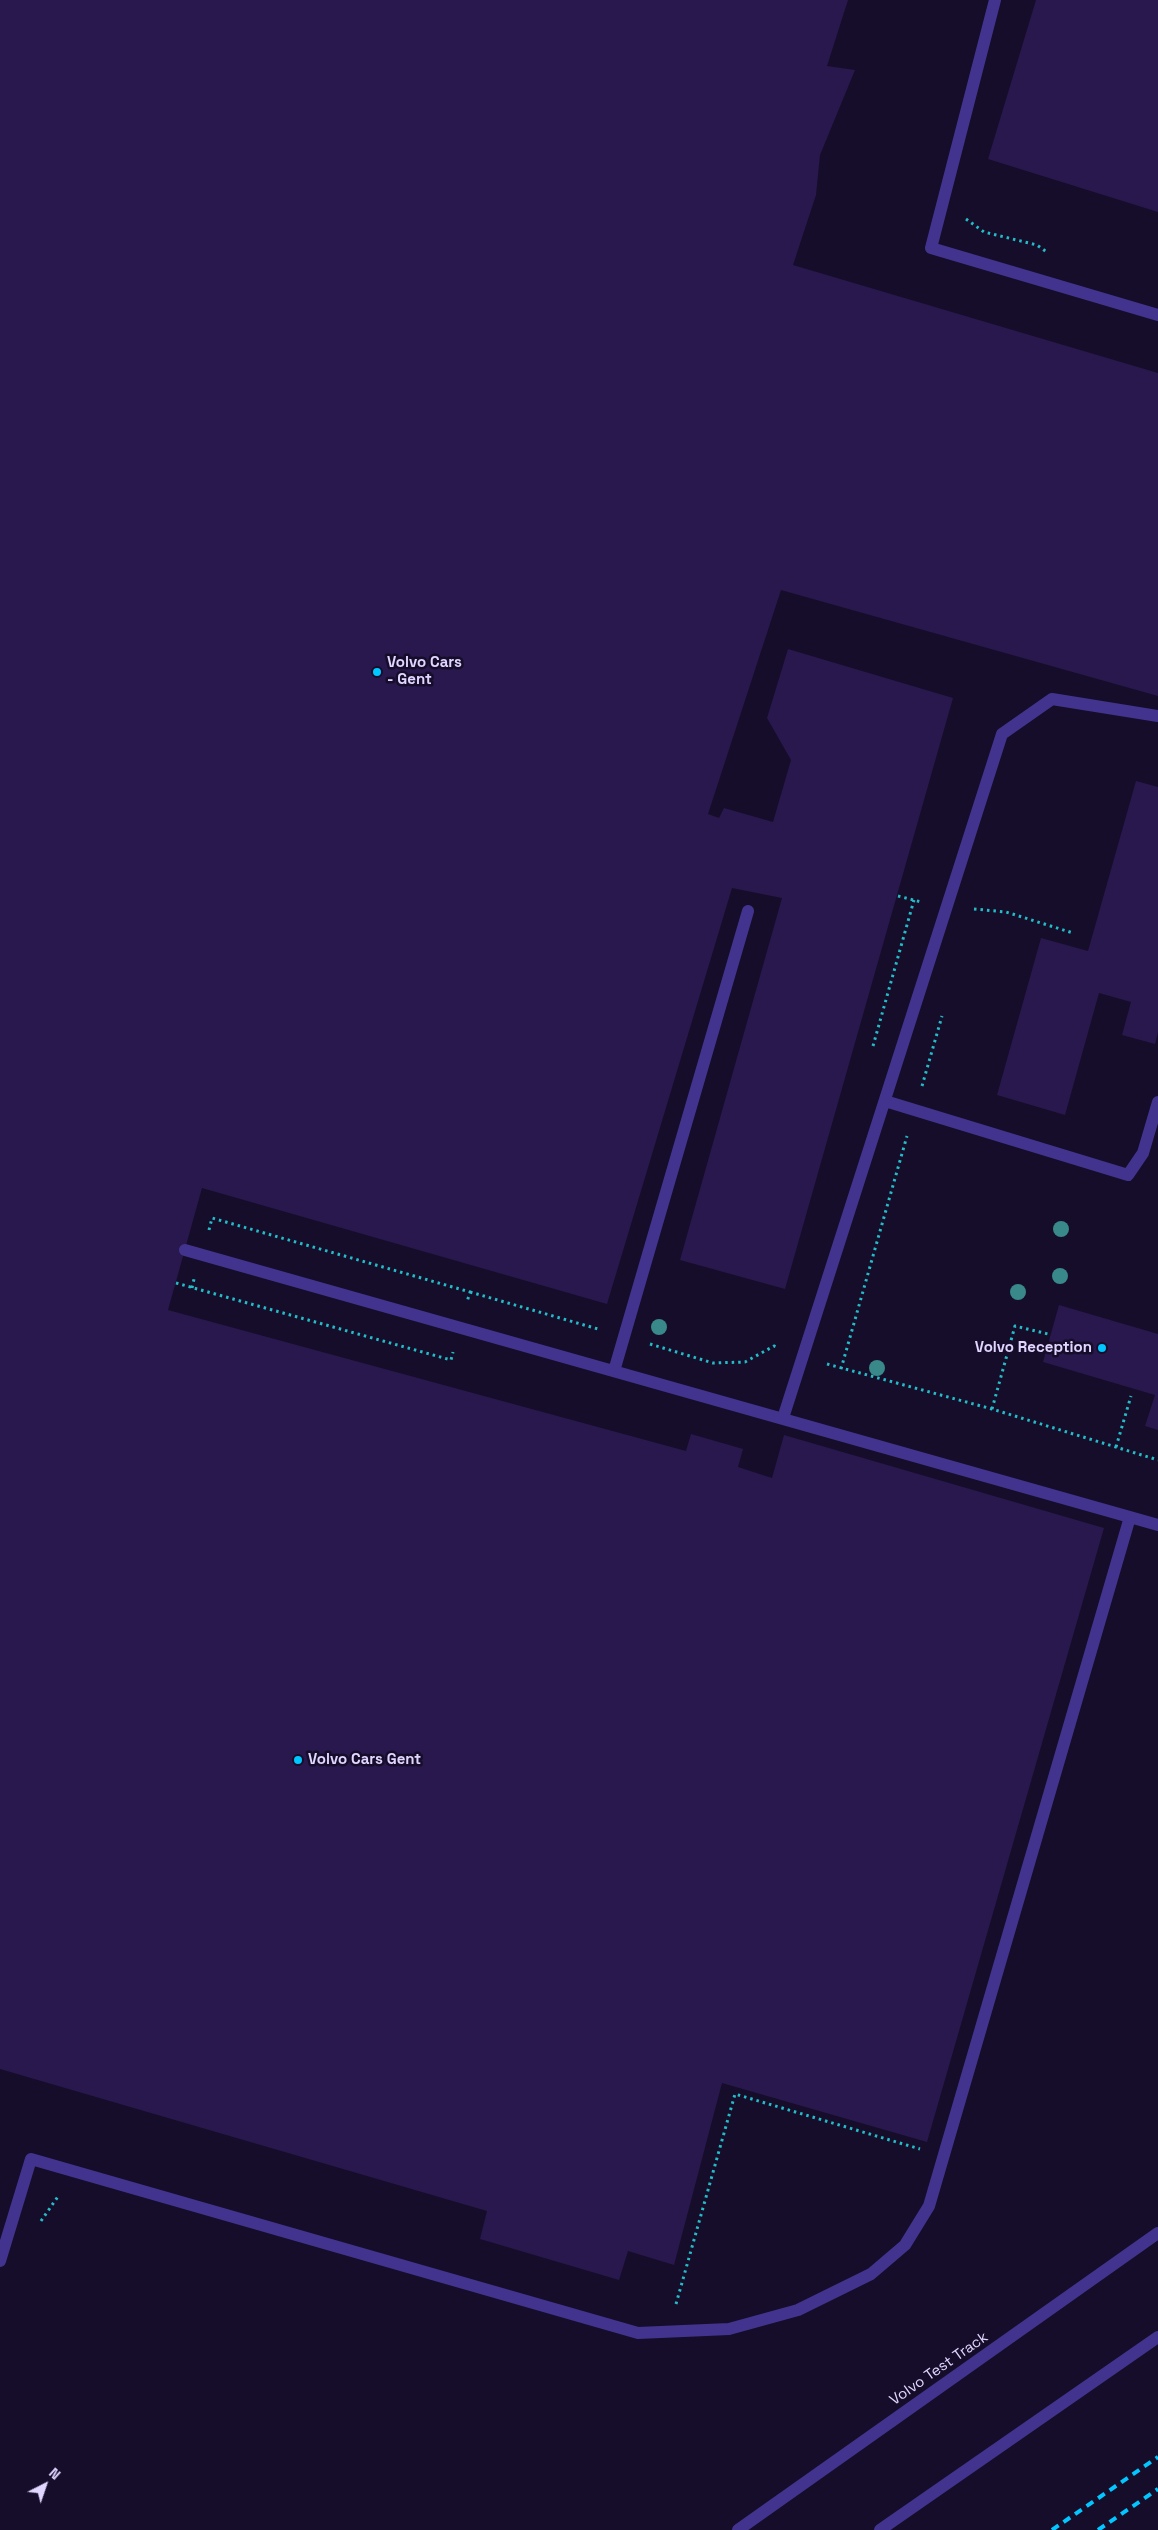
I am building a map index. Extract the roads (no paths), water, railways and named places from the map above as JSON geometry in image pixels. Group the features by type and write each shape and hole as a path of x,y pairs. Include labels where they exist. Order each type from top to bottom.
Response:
{"street":[{"path":"995,0 931,248 1158,314"},
{"path":"783,1418 1002,734 1052,699 1158,716"},
{"path":"614,1371 748,911"},
{"path":"885,1101 1128,1175 1143,1154 1158,1102"},
{"path":"185,1250 1158,1525"},
{"path":"0,2260 31,2158 638,2333 729,2329 798,2310 871,2274 906,2245 929,2206 1130,1517"},
{"name":"Volvo Test Track","path":"738,2530 1158,2233"},
{"path":"880,2530 1158,2336"}],"railway":[{"path":"1052,2530 1158,2457"},
{"path":"1098,2530 1158,2489"}],"place":[{"name":"Volvo Cars - Gent","path":"377,672"},
{"name":"Volvo Reception","path":"1102,1348"},
{"name":"Volvo Cars Gent","path":"298,1760"}]}
